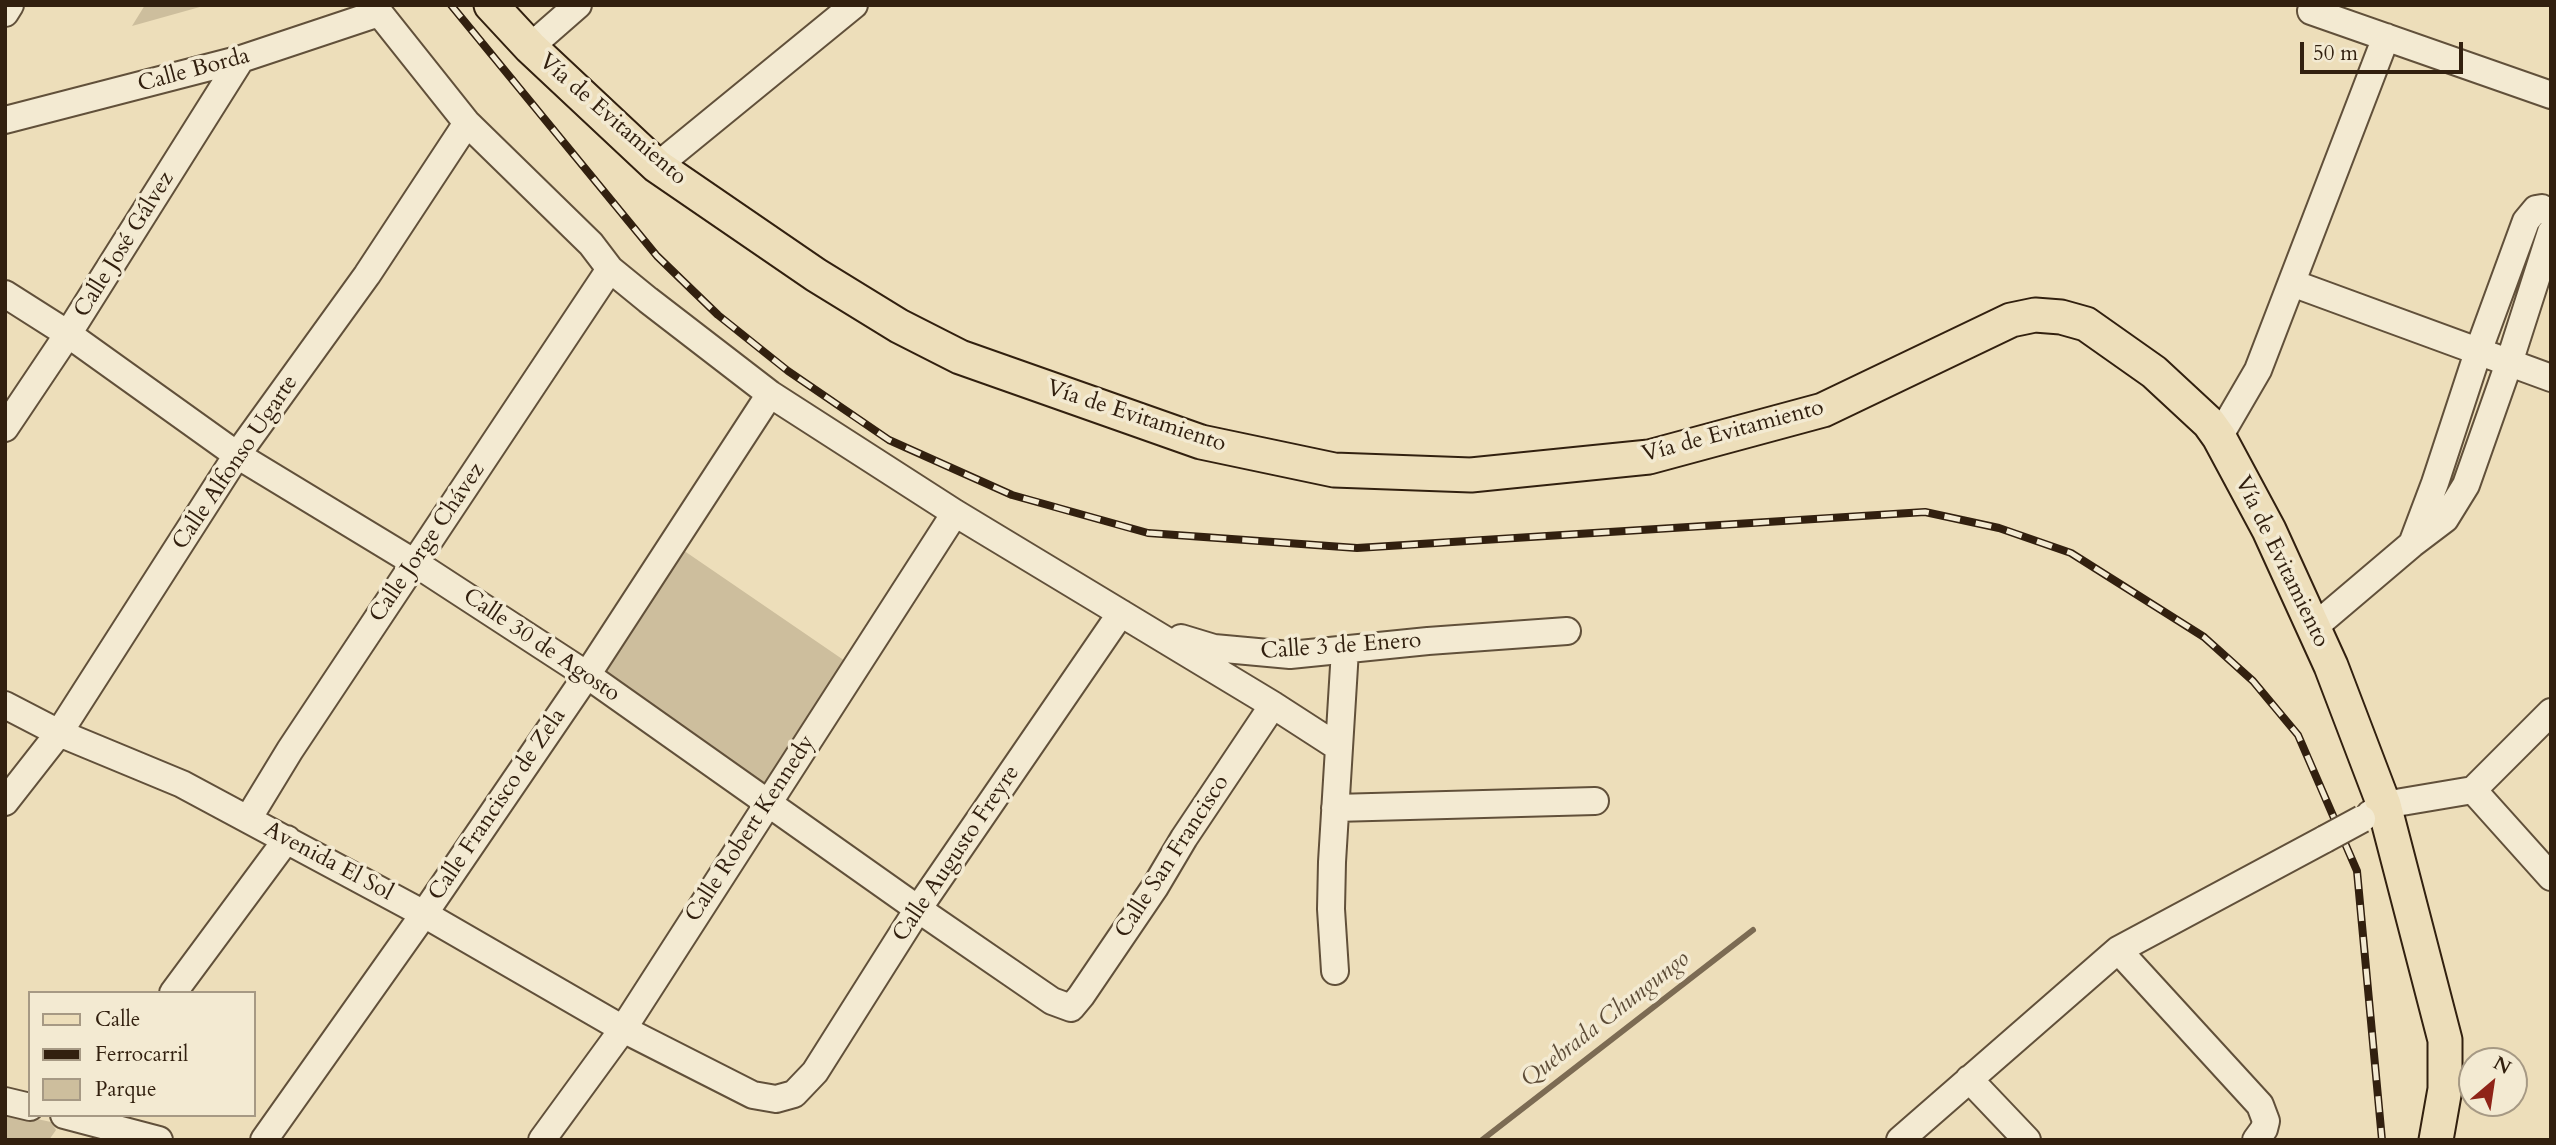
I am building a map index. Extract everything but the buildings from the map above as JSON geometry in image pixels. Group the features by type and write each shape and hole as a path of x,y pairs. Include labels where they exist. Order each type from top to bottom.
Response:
{"main road":[{"name":"Vía de Evitamiento","path":"491,5 530,47 657,166 816,275 899,326 960,357 1201,442 1334,470 1471,475 1649,457 1823,410 2011,320 2035,315 2062,317 2086,324 2154,372 2208,423 2219,438 2269,530 2332,666 2373,812 2445,1040 2445,1089 2436,1140"}],"street":[{"path":"5,13 10,5"},
{"path":"530,47 578,5"},
{"path":"657,166 845,8"},
{"path":"376,9 467,124 591,244 610,269 770,394 955,513 1338,747"},
{"name":"Calle Borda","path":"5,120 242,59 376,9"},
{"path":"2311,10 2551,95"},
{"path":"2219,438 2258,370 2386,37"},
{"name":"Calle José Gálvez","path":"5,428 68,334 242,59"},
{"name":"Calle Alfonso Ugarte","path":"5,802 59,733 237,454 367,275 467,124"},
{"path":"2412,544 2526,221 2536,209 2542,208 2551,214"},
{"path":"2313,628 2445,519 2466,485 2551,232"},
{"name":"Calle Jorge Chávez","path":"248,819 290,750 610,269"},
{"path":"2292,283 2551,378"},
{"name":"Calle 30 de Agosto","path":"5,294 68,334 237,454 415,563 587,675 918,909 1052,1001 1071,1008"},
{"name":"Calle Francisco de Zela","path":"264,1140 424,914 587,675 770,394"},
{"name":"Calle Robert Kennedy","path":"542,1140 623,1029 955,513"},
{"name":"Calle 3 de Enero","path":"1121,613 1186,641 1214,648 1290,655 1567,631"},
{"name":"Calle Augusto Freyre","path":"794,1094 815,1072 918,909 1121,613"},
{"path":"1335,971 1331,909 1345,650"},
{"name":"Avenida El Sol","path":"5,705 59,733 182,784 424,914 623,1029 753,1095 776,1099 794,1094"},
{"name":"Calle San Francisco","path":"1071,1008 1082,996 1148,898 1184,838 1273,705"},
{"path":"1900,1140 2118,950 2373,812 2473,790 2551,712"},
{"path":"2473,790 2551,877"},
{"path":"1335,808 1595,801"},
{"path":"174,991 287,839"},
{"path":"2118,950 2260,1105 2266,1121 2256,1140"},
{"path":"1969,1079 2027,1140"},
{"path":"5,1101 28,1107"},
{"path":"62,1140 74,1117"},
{"path":"78,1117 159,1140"}],"green space":[{"path":"145,5 207,5 132,26"},
{"path":"680,548 848,663 767,787 595,672"},
{"path":"5,1112 51,1122 56,1130 49,1140 5,1140"}],"waterway":[{"name":"Quebrada Chungungo","path":"1482,1140 1753,930"}],"railway":[{"path":"451,5 657,256 718,315 788,371 889,440 1012,495 1148,533 1357,548 1925,512 1999,528 2071,553 2204,637 2253,681 2298,735 2357,871 2382,1140"}]}
